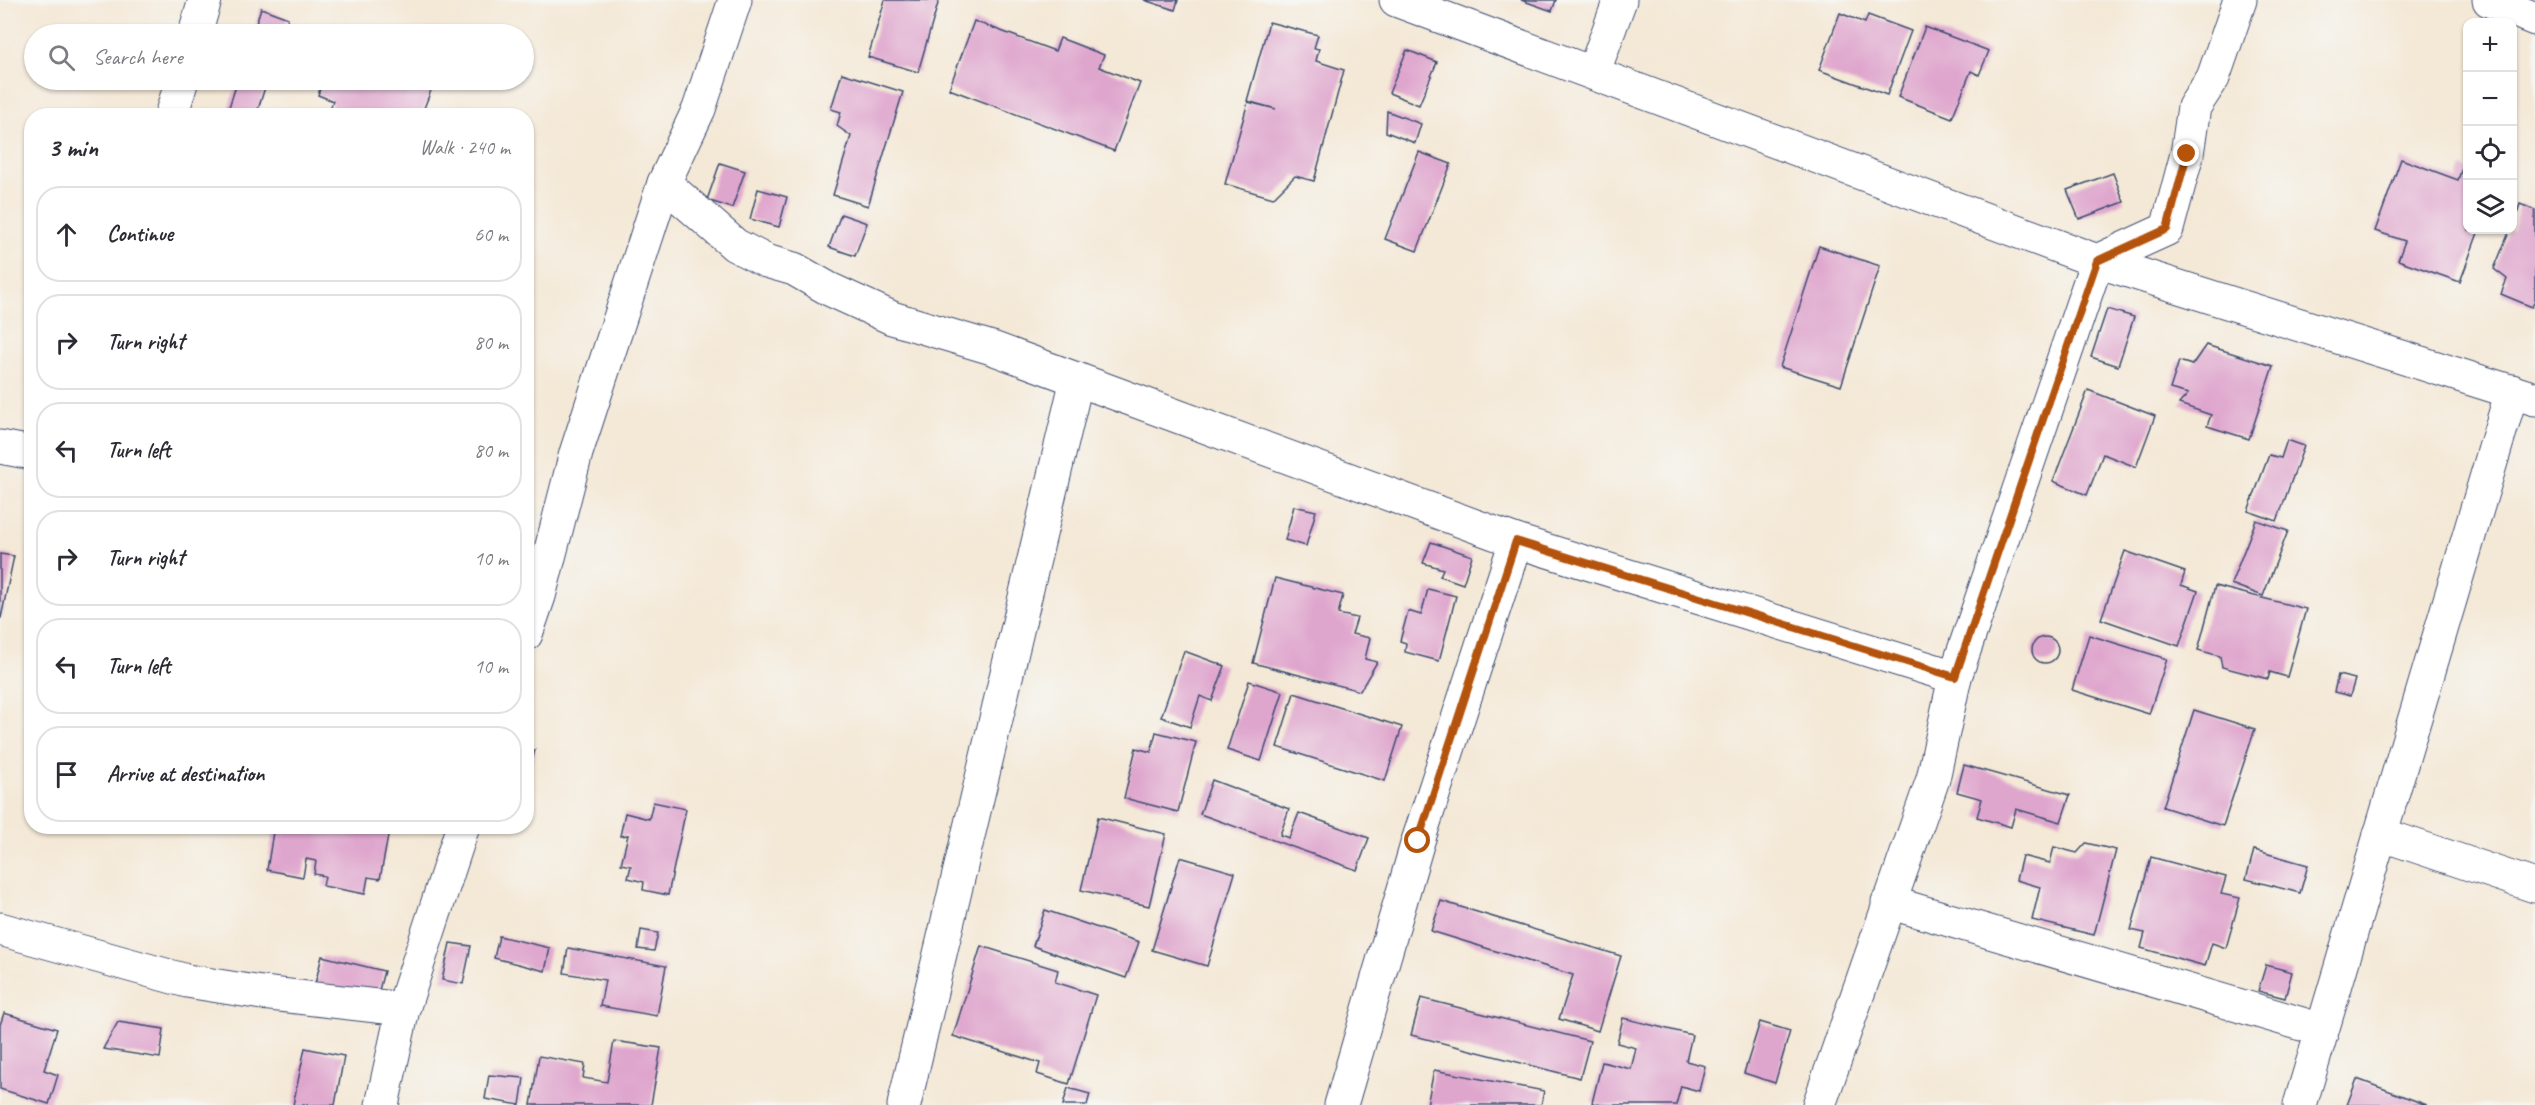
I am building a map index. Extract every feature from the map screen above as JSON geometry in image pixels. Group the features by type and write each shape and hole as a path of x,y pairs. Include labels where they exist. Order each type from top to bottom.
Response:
{"street":[{"path":"198,24 205,0"},
{"path":"534,591 576,453 664,183 699,109 735,0"},
{"path":"1396,0 1594,71 2097,261 2524,395 2380,834 2300,1105"},
{"path":"1594,71 1620,0"},
{"path":"1819,1105 1888,902 1933,779 1955,677 2097,261 2167,229 2187,154 2194,107 2213,78 2240,0"},
{"path":"2488,0 2535,19"},
{"path":"173,108 179,90"},
{"path":"664,183 735,245 766,261 795,269 829,289 892,318 992,348 1516,541 1955,677"},
{"path":"904,1105 1077,379"},
{"path":"0,447 24,452"},
{"path":"1341,1105 1422,830 1516,541"},
{"path":"381,1105 403,1009 460,834"},
{"path":"2380,834 2535,886"},
{"path":"1888,902 2322,1030"},
{"path":"0,929 188,981 262,993 403,1009"}],"building":[{"path":"885,0 939,0 918,72 868,57"},
{"path":"1144,0 1178,0 1175,10"},
{"path":"1521,0 1556,0 1552,11"},
{"path":"261,8 288,18 286,24 256,24"},
{"path":"1840,13 1865,23 1868,15 1911,31 1887,95 1819,70"},
{"path":"974,21 1055,51 1060,38 1104,55 1099,67 1140,83 1114,151 949,89"},
{"path":"1269,22 1318,35 1314,48 1319,49 1316,61 1344,70 1314,181 1295,176 1273,198 1225,184 1248,102 1276,109 1247,101"},
{"path":"1925,27 1989,51 1979,75 1971,71 1952,118 1898,97"},
{"path":"1407,50 1437,62 1419,105 1389,93"},
{"path":"842,73 903,92 868,206 833,195 851,136 837,126 841,112 831,109"},
{"path":"235,90 264,90 259,108 229,108"},
{"path":"320,90 431,90 424,108 331,108 333,101 318,95"},
{"path":"1387,111 1421,124 1415,143 1386,132"},
{"path":"1419,152 1451,164 1417,251 1385,239"},
{"path":"2401,159 2458,180 2463,168 2463,234 2478,234 2460,282 2398,260 2405,241 2375,231"},
{"path":"720,163 745,171 732,208 707,200"},
{"path":"2113,173 2124,202 2079,219 2067,190"},
{"path":"758,189 787,197 779,227 750,219"},
{"path":"2520,204 2535,210 2535,300 2532,307 2501,294 2507,279 2494,269 2508,234 2517,234 2517,214"},
{"path":"841,214 867,223 855,256 829,247"},
{"path":"1819,246 1880,266 1841,386 1780,367"},
{"path":"2107,309 2134,317 2118,366 2091,357"},
{"path":"2206,345 2273,366 2249,439 2207,426 2211,415 2179,404 2188,394 2170,389 2179,361 2192,365"},
{"path":"2088,390 2155,416 2136,467 2103,454 2087,495 2053,481"},
{"path":"2287,440 2304,446 2277,521 2248,511 2269,455 2281,458"},
{"path":"1294,506 1316,511 1306,546 1285,540"},
{"path":"2256,520 2288,531 2263,596 2231,584"},
{"path":"1431,542 1472,556 1463,584 1440,576 1443,569 1423,563"},
{"path":"2125,551 2185,572 2181,585 2198,591 2179,646 2101,619"},
{"path":"0,554 14,556 1,618 0,618"},
{"path":"1275,578 1343,595 1338,614 1357,618 1352,634 1370,638 1365,659 1377,662 1360,691 1253,663"},
{"path":"2215,586 2306,609 2287,677 2270,672 2268,679 2222,667 2220,656 2198,650"},
{"path":"1428,589 1456,596 1439,661 1405,652 1406,643 1400,641 1408,611 1421,615"},
{"path":"2089,635 2167,659 2149,714 2072,690"},
{"path":"2045,637 2054,641 2058,650 2054,659 2045,663 2036,659 2032,650 2036,641"},
{"path":"1184,651 1225,666 1212,701 1200,696 1190,727 1161,717"},
{"path":"2338,675 2355,679 2350,696 2334,692"},
{"path":"1249,681 1283,692 1261,761 1227,750"},
{"path":"1294,693 1402,727 1385,781 1277,747"},
{"path":"2194,710 2255,729 2223,826 2163,807"},
{"path":"1156,732 1196,742 1178,812 1124,798 1136,748 1151,752"},
{"path":"1964,765 2070,795 2061,822 2016,809 2011,827 1977,817 1982,799 1957,792"},
{"path":"1212,780 1289,809 1280,835 1289,838 1299,813 1369,838 1357,870 1200,814"},
{"path":"653,802 686,809 668,895 643,890 644,882 628,878 631,866 621,864 628,835 620,836 625,813 649,819"},
{"path":"1098,817 1166,834 1149,906 1081,890"},
{"path":"273,834 388,834 380,879 368,877 365,894 323,886 325,876 314,874 316,861 306,859 303,877 267,870"},
{"path":"2086,843 2116,850 2094,935 2032,920 2040,887 2016,880 2022,856 2050,863 2054,847 2077,853"},
{"path":"2254,850 2308,865 2300,893 2246,879"},
{"path":"1180,857 1235,873 1207,966 1152,950"},
{"path":"2151,857 2226,877 2221,894 2240,898 2226,948 2212,943 2205,966 2141,948 2145,933 2131,930"},
{"path":"1441,901 1621,956 1598,1031 1559,1019 1573,975 1431,931"},
{"path":"1045,910 1139,942 1126,978 1033,946"},
{"path":"641,930 658,933 654,951 638,949"},
{"path":"499,936 550,948 545,971 494,958"},
{"path":"450,943 471,946 463,984 442,980"},
{"path":"981,946 1058,970 1055,982 1096,995 1069,1084 1037,1074 1040,1063 953,1036"},
{"path":"568,948 666,966 657,1016 600,1006 605,980 564,973"},
{"path":"322,956 384,971 377,998 315,984"},
{"path":"2266,965 2292,972 2285,998 2258,991"},
{"path":"1421,998 1590,1041 1580,1078 1411,1035"},
{"path":"4,1013 57,1029 44,1070 58,1075 49,1104 0,1089 0,1025"},
{"path":"1623,1018 1692,1035 1686,1061 1705,1066 1699,1091 1681,1086 1676,1105 1592,1103 1602,1062 1631,1069 1636,1048 1617,1043"},
{"path":"118,1022 164,1029 160,1058 103,1049"},
{"path":"1760,1022 1790,1031 1775,1083 1744,1073"},
{"path":"614,1041 661,1048 651,1105 531,1105 539,1056 585,1064 583,1078 607,1082"},
{"path":"305,1048 344,1056 335,1105 293,1105"},
{"path":"1434,1070 1544,1091 1541,1105 1427,1105"},
{"path":"489,1075 524,1078 520,1105 485,1099"},
{"path":"2357,1079 2427,1105 2347,1105"},
{"path":"1068,1088 1090,1094 1087,1105 1063,1105"}],"route":[{"path":"1418,841 1516,541 1955,677 2097,261 2167,229 2187,154"}]}
